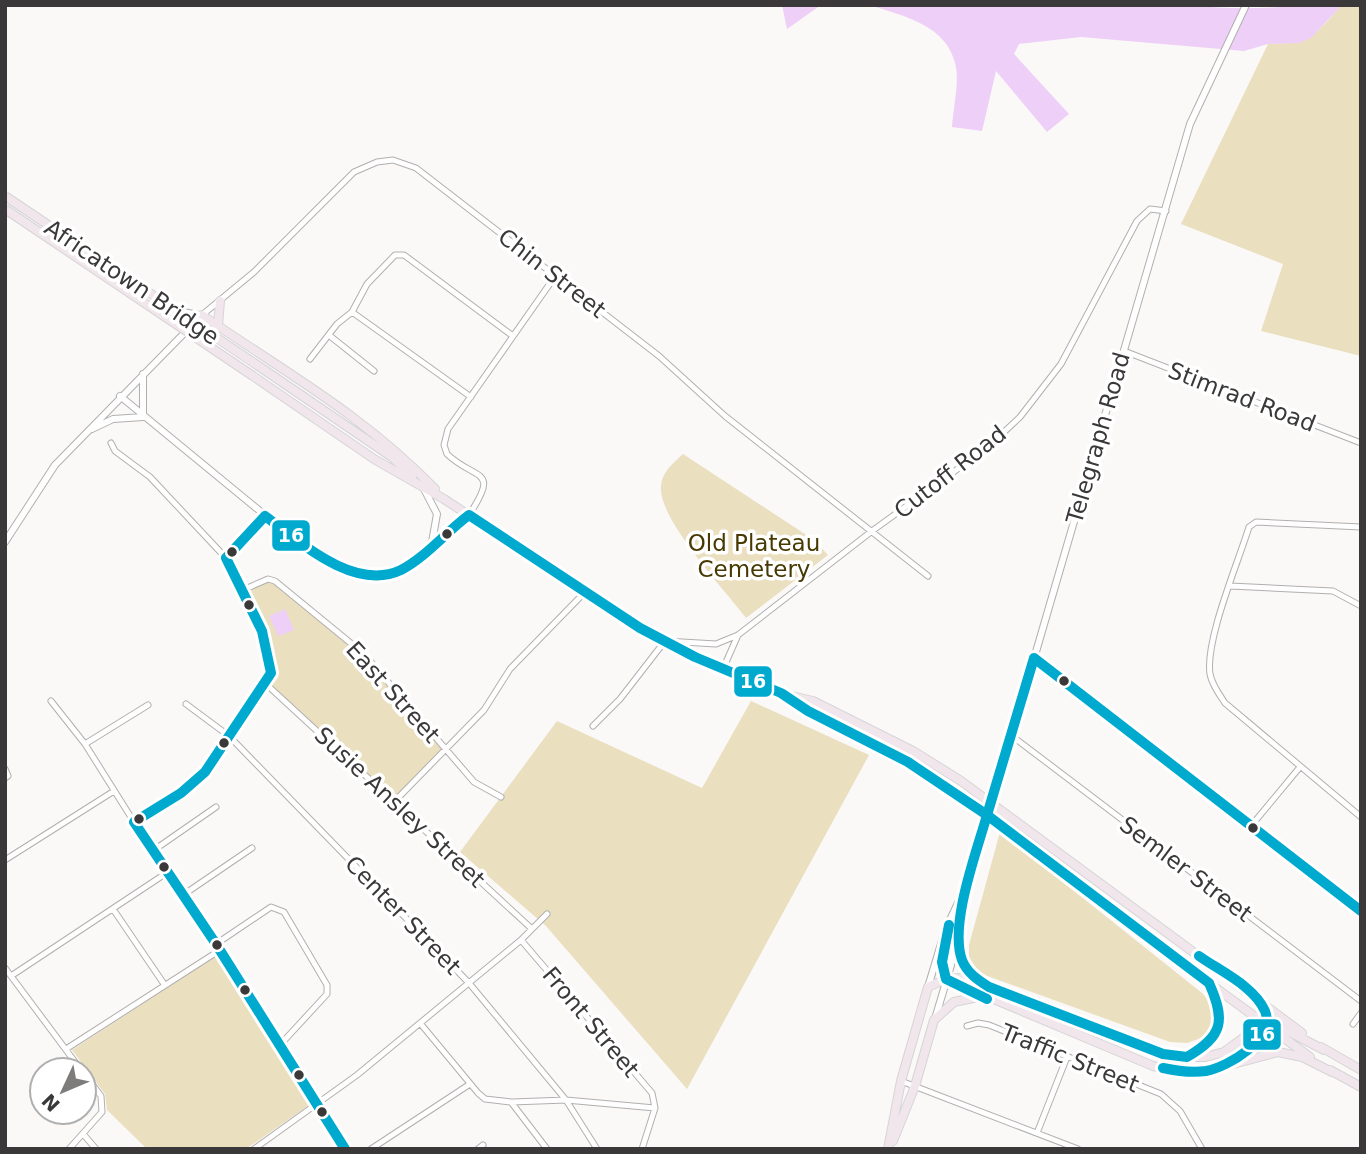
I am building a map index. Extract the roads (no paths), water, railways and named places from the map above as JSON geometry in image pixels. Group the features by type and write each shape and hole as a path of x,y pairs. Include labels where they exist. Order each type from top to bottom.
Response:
{"main road":[{"name":"Africatown Bridge","path":"5,198 392,457 422,485"},
{"name":"Africatown Bridge","path":"5,209 374,458 422,485"},
{"path":"218,326 220,301"},
{"path":"202,315 345,408 404,458 444,499"},
{"path":"422,485 665,641 781,693 813,701 913,751 961,781 1325,1050"},
{"path":"781,693 808,711 908,762 974,806 1168,953 1332,1072"},
{"path":"946,979 942,962 949,922"},
{"path":"958,938 965,968 989,987"},
{"path":"928,987 946,979 960,978 1163,1054 1187,1057 1205,1057 1224,1052 1250,1033 1274,1024 1361,1070"},
{"path":"946,979 985,998 1153,1066 1181,1072 1207,1071 1278,1052 1289,1053 1361,1087"},
{"path":"1187,1057 1206,1047 1219,1028 1220,1008 1209,983"},
{"name":"Telegraph Road","path":"889,1149 901,1081 928,987"},
{"path":"934,1020 954,1002 972,997 985,998"},
{"path":"1225,1066 1259,1038 1267,1025 1267,1015 1259,1001"},
{"name":"Telegraph Road","path":"889,1149 915,1086 934,1020"}],"street":[{"name":"Telegraph Road","path":"934,1020 958,938 970,878 1190,124 1214,67 1246,5"},
{"name":"Chin Street","path":"5,542 55,465 144,372 202,315 254,272 354,173 377,162 393,160 416,168 555,275 659,356 725,416 928,576"},
{"path":"5,198 164,308 202,315"},
{"name":"Cutoff Road","path":"665,641 716,644 738,635 872,531 988,447 1020,417 1061,365 1137,221 1150,209 1166,211"},
{"path":"310,359 352,312 367,284 395,255 404,255 513,336"},
{"path":"120,396 143,418 265,516 344,568 368,576 392,575 469,515 482,494 483,481 477,472 452,458 444,445 448,429 555,275"},
{"path":"352,312 471,397"},
{"path":"330,336 374,371"},
{"name":"Stimrad Road","path":"1124,351 1361,443"},
{"path":"143,418 141,389 144,372"},
{"path":"88,430 113,419 143,418"},
{"path":"111,443 115,451 149,477 226,558 245,589 270,665 267,685 205,773 134,822"},
{"path":"422,485 438,514 431,544"},
{"path":"226,558 265,516"},
{"path":"1360,814 1225,703 1215,688 1210,673 1212,646 1249,527 1255,522 1361,527"},
{"name":"East Street","path":"245,589 268,579 275,581 364,654 474,782 501,797"},
{"path":"1230,586 1333,591 1361,606"},
{"path":"393,803 493,700 510,669 585,592"},
{"name":"Cutoff Road","path":"723,669 738,635"},
{"path":"593,726 620,699 665,641"},
{"path":"1034,658 1361,911"},
{"name":"Susie Ansley Street","path":"267,685 533,929"},
{"path":"51,701 85,744 218,947 345,1149"},
{"name":"Center Street","path":"186,704 229,736 469,983 566,1100 597,1149"},
{"path":"85,744 148,705"},
{"name":"Semler Street","path":"1012,736 1361,1001"},
{"path":"1251,826 1300,767"},
{"path":"5,769 8,776 5,778"},
{"path":"5,860 114,791"},
{"path":"153,850 216,807"},
{"path":"183,895 252,848"},
{"path":"11,976 168,872"},
{"name":"Telegraph Road","path":"928,987 949,922 970,878"},
{"path":"66,1049 218,947 271,907 284,912 327,985 327,994 280,1045"},
{"path":"113,909 164,984"},
{"path":"254,1149 317,1105 420,1023 521,940 547,914"},
{"name":"Front Street","path":"521,940 652,1093 655,1108"},
{"path":"5,968 71,1056"},
{"path":"1353,1024 1361,1013"},
{"path":"420,1023 485,1099 511,1102 566,1100 655,1108 642,1149"},
{"name":"Traffic Street","path":"967,1026 978,1023 989,1025 1171,1101 1202,1149"},
{"path":"1037,1133 1067,1057"},
{"path":"901,1081 1078,1149"},
{"path":"371,1149 470,1084"},
{"path":"98,1096 103,1104 98,1117"},
{"path":"511,1102 547,1149"},
{"path":"69,1149 92,1126"},
{"path":"84,1135 96,1149"}],"park label":[{"name":"Old Plateau Cemetery","path":"754,556"}]}
